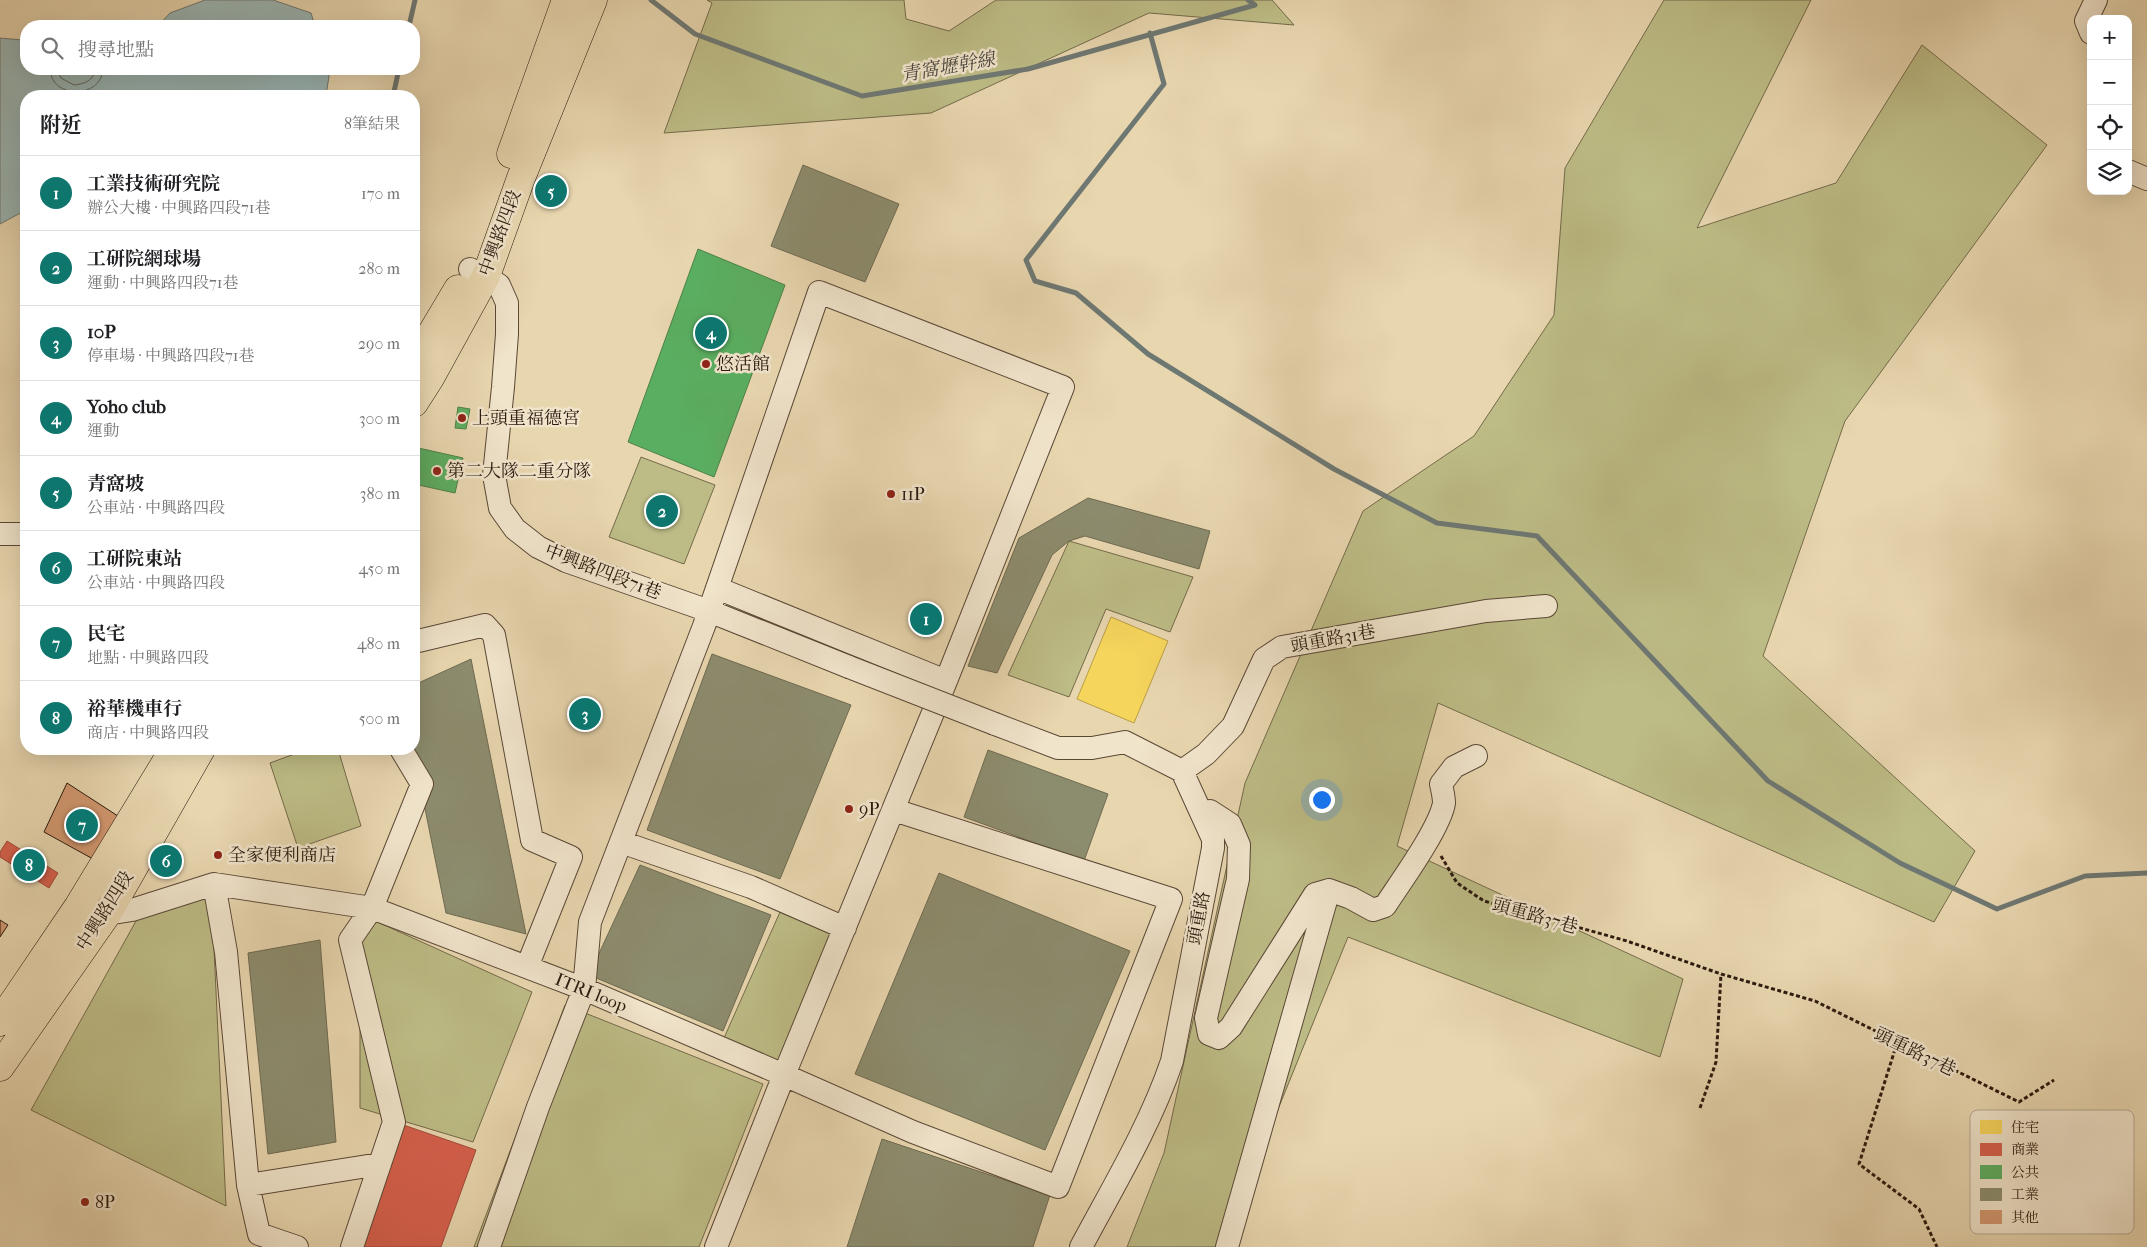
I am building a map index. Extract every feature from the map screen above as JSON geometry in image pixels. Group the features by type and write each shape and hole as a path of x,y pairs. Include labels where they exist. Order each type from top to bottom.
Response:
{"main road":[{"name":"中興路四段","path":"420,354 478,272 566,0"},
{"name":"中興路四段","path":"420,394 430,378 521,178 592,0"},
{"name":"中興路四段","path":"0,1022 78,907 170,755"},
{"name":"中興路四段","path":"0,1067 107,914 198,755"}],"street":[{"path":"2089,15 2096,0"},
{"path":"2132,173 2147,179"},
{"name":"中興路四段71巷","path":"478,272 499,285 507,302 507,343 494,475 500,508 515,529 538,547 566,561 709,611 849,668 1058,748 1092,748 1125,742 1182,771"},
{"path":"490,1247 538,1107 584,989 590,922 709,611 819,292 1063,387 894,810 784,1075 716,1247"},
{"path":"0,534 20,534"},
{"path":"717,588 946,681"},
{"name":"頭重路31巷","path":"1182,771 1206,754 1233,726 1264,659 1282,647 1486,611 1546,606"},
{"path":"420,641 485,625 494,635 532,840 571,857 527,967"},
{"path":"352,1247 394,1122 350,940 372,908 422,784 405,755"},
{"path":"1210,811 1230,824 1239,845 1238,879 1206,1018 1209,1034 1219,1038 1231,1027 1315,894 1329,890 1351,898 1373,910 1385,906 1424,844 1444,802 1441,784 1454,767 1476,756"},
{"name":"頭重路","path":"1081,1247 1158,1097 1172,1061 1213,848 1213,839 1205,818 1182,771"},
{"name":"ITRI loop","path":"78,907 107,914 132,910 214,884 372,908 584,989 913,1132 1058,1188 1171,899 894,810"},
{"path":"621,842 752,887 845,928"},
{"path":"214,884 226,952 248,1185 257,1241 297,1247"},
{"path":"1227,1247 1329,890"},
{"path":"248,1185 380,1164"}],"path":[{"name":"頭重路37巷","path":"1424,844 1444,857 1457,883 1484,902 1626,941 1722,974 1815,1001 1897,1044 2019,1102 2054,1080"},
{"path":"1700,1108 1716,1062 1722,974"},
{"path":"1897,1044 1859,1164 1919,1209 1937,1247"}],"shaded area":[{"path":"707,0 904,0 906,19 949,31 996,0 1272,0 1294,25 1149,13 931,113 664,133 712,3"},
{"path":"1664,0 1811,0 1697,228 1836,183 1922,45 2047,145 1845,421 1763,656 1975,851 1934,922 1438,703 1397,846 1683,979 1660,1057 1348,937 1222,1247 1127,1247 1164,1153 1245,783 1363,511 1474,436 1554,315 1565,168"},
{"path":"641,457 715,485 684,564 609,537"},
{"path":"1069,541 1193,577 1170,632 1106,609 1069,697 1008,675"},
{"path":"292,755 340,755 361,826 298,848 270,763"},
{"path":"211,884 226,1206 31,1110 146,903"},
{"path":"780,912 833,935 782,1062 724,1038"},
{"path":"360,914 532,992 473,1142 360,1108"},
{"path":"565,1005 763,1084 699,1247 474,1247"}],"water":[{"path":"205,0 273,0 311,13 313,20 164,20 170,13"},
{"path":"0,38 20,40 20,75 329,75 327,90 20,90 20,213 0,224"}],"building: 住宅":[{"path":"1111,617 1168,641 1134,723 1077,699"}],"building: 商業":[{"path":"7,841 58,873 49,888 0,857 0,852"},
{"path":"389,1120 476,1150 441,1247 345,1247"}],"building: 公共":[{"name":"悠活館","path":"698,249 785,285 714,477 628,442"},
{"name":"上頭重福德宮","path":"458,407 470,409 466,429 455,428"},
{"name":"第二大隊二重分隊","path":"420,448 463,458 455,493 420,485"}],"building: 工業":[{"path":"803,165 899,204 865,282 771,246"},
{"path":"1088,498 1210,531 1199,569 1085,536 1069,541 1052,555 997,673 968,666 1019,538"},
{"path":"712,654 851,705 780,879 647,830"},
{"path":"471,659 526,934 446,913 414,755 420,755 420,682"},
{"path":"988,750 1108,794 1084,861 964,817"},
{"path":"640,865 771,915 723,1031 589,975"},
{"path":"939,873 1130,951 1045,1150 855,1074"},
{"path":"320,940 336,1142 268,1154 248,953"},
{"path":"882,1139 1050,1195 1033,1247 847,1247"}],"building: 其他":[{"path":"67,783 121,818 93,859 44,832"},
{"path":"0,920 8,925 0,937"}],"waterway":[{"name":"青窩壢幹線","path":"410,20 415,0"},
{"name":"青窩壢幹線","path":"651,0 695,34 862,96 1028,69 1255,5 1248,0"},
{"path":"1150,33 1164,84 1026,260 1035,281 1076,293 1148,354 1334,469 1437,523 1537,536 1768,781 1900,863 1997,909 2085,876 2147,873"},
{"name":"青窩壢幹線","path":"394,90 398,75"}],"place":[{"name":"青窩坡","path":"551,191"},
{"name":"Yoho club","path":"711,333"},
{"name":"悠活館","path":"706,364"},
{"name":"上頭重福德宮","path":"462,418"},
{"name":"第二大隊二重分隊","path":"437,471"},
{"name":"11P","path":"891,494"},
{"name":"工研院網球場","path":"662,511"},
{"name":"工業技術研究院","path":"926,619"},
{"name":"10P","path":"585,714"},
{"name":"9P","path":"849,809"},
{"name":"民宅","path":"82,825"},
{"name":"全家便利商店","path":"218,855"},
{"name":"工研院東站","path":"166,861"},
{"name":"裕華機車行","path":"29,865"},
{"name":"8P","path":"85,1202"}]}
